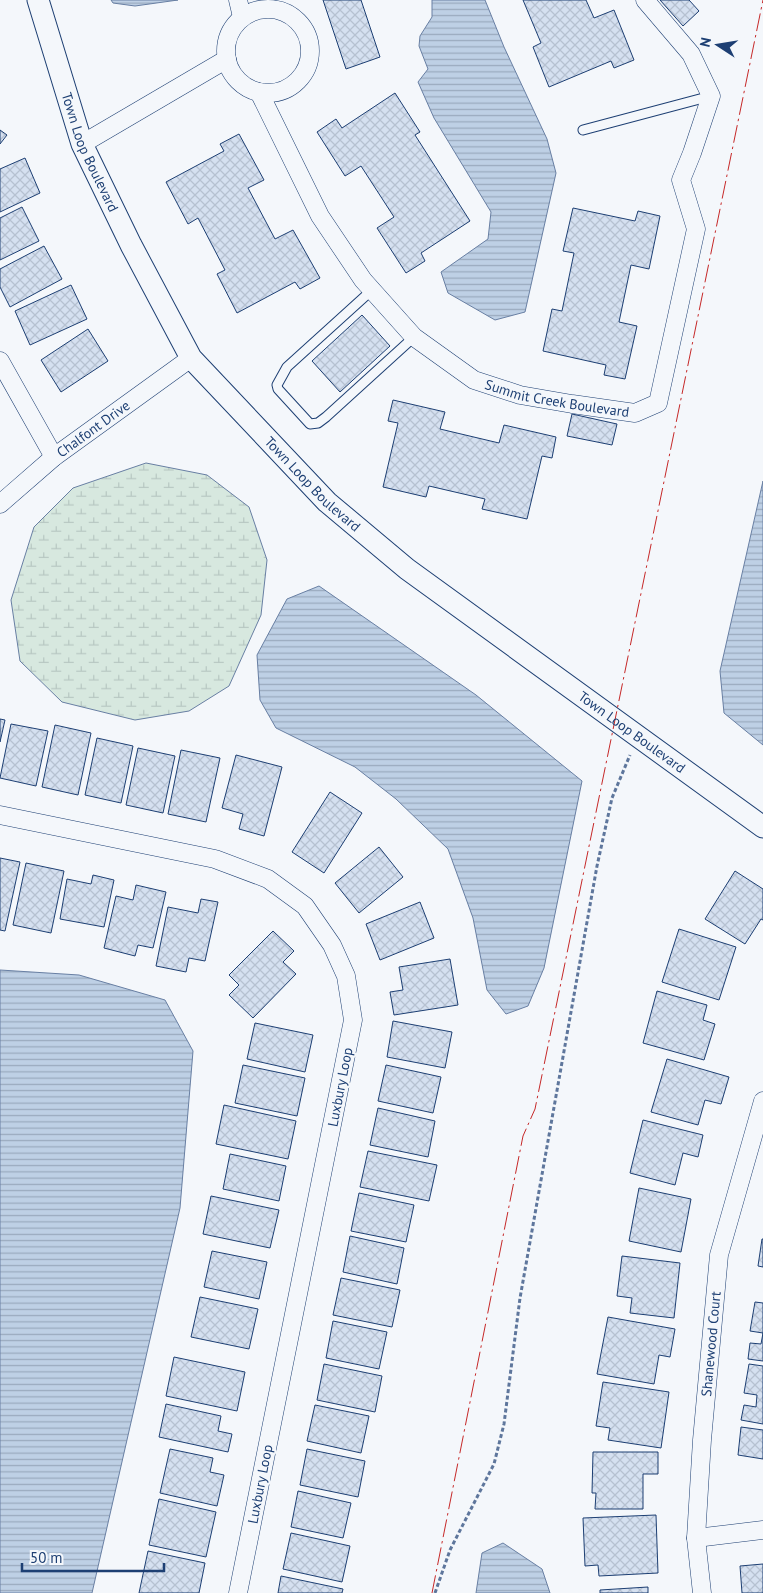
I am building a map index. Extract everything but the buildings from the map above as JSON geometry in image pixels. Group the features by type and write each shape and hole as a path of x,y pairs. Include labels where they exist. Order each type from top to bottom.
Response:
{"street":[{"name":"Town Loop Boulevard","path":"38,0 82,144 131,245 191,358 327,502 407,569 763,827"},
{"path":"238,0 242,17"},
{"path":"645,0 691,54 711,96"},
{"path":"269,8 282,11 295,18 304,28 309,41 310,56 306,69 298,81 287,89 273,93 259,92 248,88 238,81 231,71 227,59 226,48 234,26 242,17 255,11 269,8"},
{"path":"82,144 227,59"},
{"name":"Summit Creek Boulevard","path":"259,92 320,216 363,280 414,337 474,380 520,395 635,413 658,403 696,229 681,180 711,96"},
{"name":"Chalfont Drive","path":"0,504 54,457 191,358"},
{"path":"0,361 54,457"},
{"name":"Luxbury Loop","path":"0,816 215,859 268,879 305,906 332,945 346,976 353,1020 238,1593"},
{"name":"Shanewood Court","path":"702,1593 696,1538 702,1440 719,1254 763,1100"},
{"path":"696,1538 763,1530"}],"lane":[{"path":"583,130 711,96"},
{"path":"372,290 287,367 277,385 278,389 310,424 318,423 414,337"}],"path":[{"path":"435,1593 450,1550 494,1464 504,1424 520,1298 595,875 612,798 626,764"}],"green space":[{"path":"146,463 207,475 249,507 267,560 261,615 229,686 189,711 135,720 62,702 20,661 11,600 34,527 73,488"}],"water":[{"path":"111,0 178,0 135,6 113,3"},
{"path":"432,0 485,0 504,47 547,139 556,173 525,312 495,320 448,293 441,272 488,239 491,212 434,118 418,82 428,69 419,46 420,36 432,17"},
{"path":"763,481 763,745 724,713 720,671"},
{"path":"319,586 476,695 582,781 544,968 528,1006 506,1014 487,990 473,918 448,849 396,799 355,767 276,728 260,700 257,655 287,599"},
{"path":"0,970 79,975 165,1000 193,1051 180,1208 92,1593 0,1593"},
{"path":"503,1543 542,1569 550,1593 476,1593 482,1553"}],"power":[{"path":"432,1593 523,1136 535,1109 763,0"}]}
